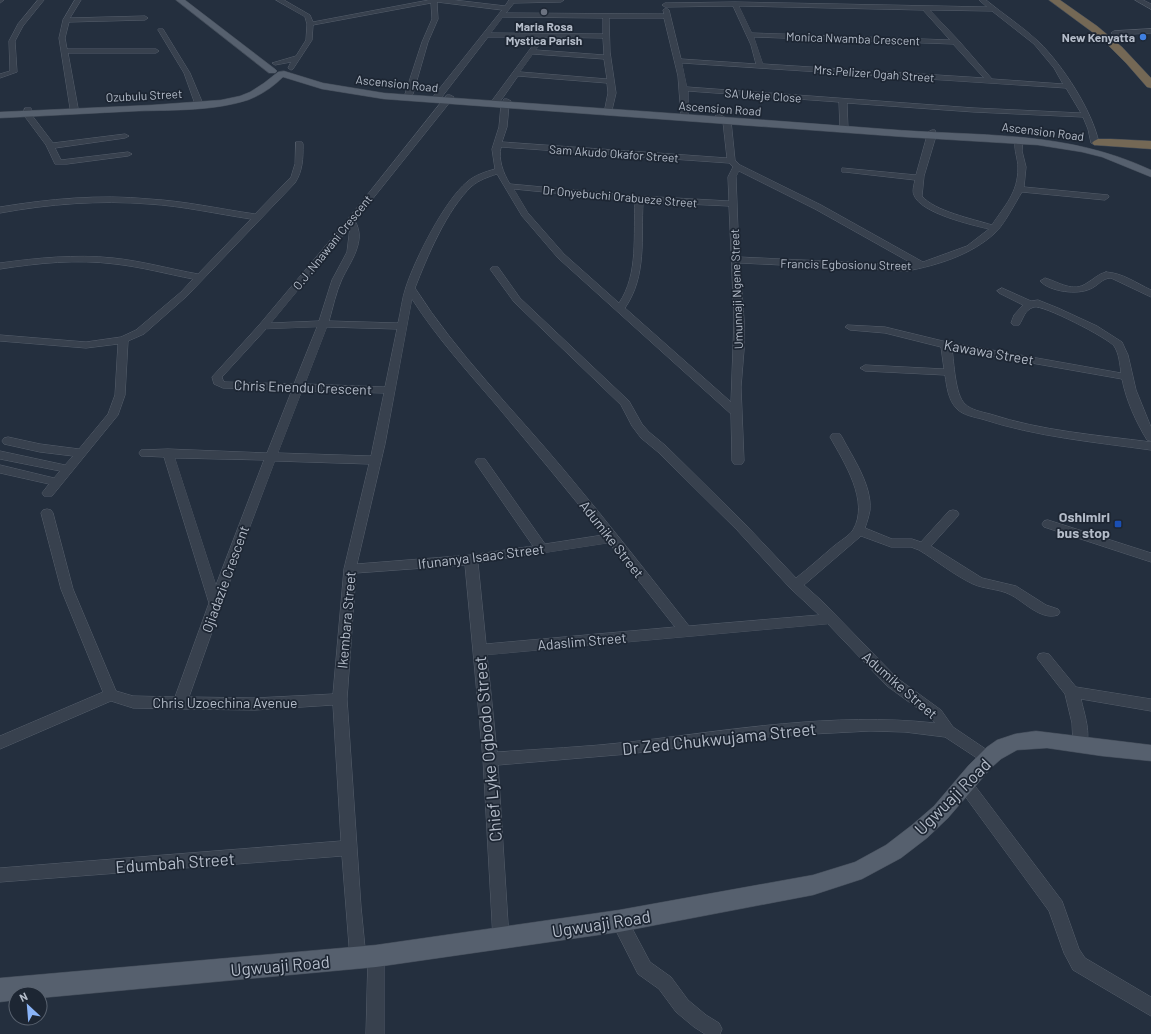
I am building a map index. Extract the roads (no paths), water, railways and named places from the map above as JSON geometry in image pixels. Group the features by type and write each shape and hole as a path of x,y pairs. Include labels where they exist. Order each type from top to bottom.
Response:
{"highway":[{"path":"1054,0 1088,23 1105,37 1126,56 1151,85"},
{"path":"1068,0 1114,33 1143,60"},
{"path":"1096,143 1111,142 1151,145"}],"main road":[{"path":"180,0 281,70"},
{"path":"189,0 281,70"},
{"name":"Ascension Road","path":"281,70 335,85 375,92 409,94 436,98"},
{"name":"Ascension Road","path":"281,70 316,84 354,92 1055,143 1083,148 1121,160 1151,174"},
{"name":"Ozubulu Street","path":"0,115 27,112 226,101 248,96 267,86 281,70"},
{"name":"Ascension Road","path":"501,103 609,108 723,118"},
{"name":"Ozubulu Street","path":"0,111 27,112"},
{"name":"Ascension Road","path":"932,134 1096,143 1151,149"},
{"name":"Ugwuaji Road","path":"0,990 367,957 501,939 618,921 813,885 844,876 880,860 919,832 941,812 964,783 988,758 1006,745 1015,741 1037,740 1151,752"}],"street":[{"path":"0,76 14,72 12,41 20,25 41,0"},
{"path":"72,110 66,51 62,38 66,20 74,10 78,0"},
{"path":"279,0 308,16 310,24 434,0 504,12 667,16"},
{"path":"409,94 425,42 434,19 434,0"},
{"path":"436,98 512,1 561,0"},
{"path":"982,0 1023,32 1047,55 1070,86 1086,115 1096,143"},
{"path":"1138,0 1151,6"},
{"path":"684,114 686,103 684,89 665,2 926,9 993,9"},
{"path":"735,4 754,45 760,66"},
{"path":"926,9 957,42 990,81"},
{"path":"606,15 612,94 609,108"},
{"path":"66,20 145,18"},
{"name":"Ozubulu Street","path":"281,70 298,56 309,40 310,24"},
{"path":"160,30 187,73 198,102"},
{"path":"1114,33 1151,31"},
{"path":"486,35 607,36"},
{"name":"Monica Nwamba Crescent","path":"749,35 957,42"},
{"path":"543,36 516,74 501,103 502,128 496,153 499,170 507,186 525,214 551,245 737,413"},
{"path":"66,51 156,51"},
{"path":"532,52 608,57"},
{"name":"Ozubulu Street","path":"281,70 285,62 298,56"},
{"name":"Mrs.Pelizer Ogah Street","path":"678,61 1070,86"},
{"path":"516,74 611,81"},
{"name":"SA Ukeje Close","path":"684,89 974,110 1086,115"},
{"name":"O.J .Nnawani Crescent","path":"218,382 217,377 264,326 449,99"},
{"path":"843,100 844,128"},
{"path":"27,112 50,146 58,162 128,154"},
{"name":"Umunnaji Ngene Street","path":"723,118 734,164 732,177 734,260 739,320 739,350 736,387 738,461"},
{"path":"932,134 919,178 918,196 926,205 935,209 994,228"},
{"path":"50,146 126,136"},
{"name":"Francis Egbosionu Street","path":"734,260 907,268 941,260 970,248 989,234 1020,189 1022,167 1018,151 1019,140"},
{"path":"0,338 86,345 122,340 140,332 184,294 298,174 300,167 299,144"},
{"name":"Sam Akudo Okafor Street","path":"497,144 734,164"},
{"path":"734,164 805,200 921,265"},
{"path":"410,288 424,252 468,184 482,176 499,170"},
{"path":"845,170 919,178"},
{"name":"Dr Onyebuchi Orabueze Street","path":"507,186 639,199 733,204"},
{"path":"1020,189 1105,197"},
{"path":"620,308 630,295 635,274 639,199"},
{"path":"0,210 63,201 131,200 166,203 257,217"},
{"name":"Ojiadazie Crescent","path":"180,703 299,386 337,280 352,252 355,228 351,221"},
{"path":"0,266 47,260 114,261 199,277"},
{"name":"Adumike Street","path":"495,269 517,300 625,403 637,426 645,435 659,446 741,527 795,585 817,604 875,666 892,682 936,714 948,731 988,758"},
{"path":"1045,281 1060,288 1078,291 1089,288 1103,276 1107,275 1126,281 1151,294"},
{"name":"Ikembara Street","path":"375,1034 367,957 352,907 340,699 350,569 390,390 410,288"},
{"name":"Adumike Street","path":"410,288 450,345 560,473 686,631"},
{"path":"1002,291 1029,304 1042,304 1098,330 1117,343 1126,366 1127,377 1143,422 1151,436"},
{"path":"1016,322 1017,316 1029,304"},
{"path":"264,326 322,324 403,326"},
{"name":"Kawawa Street","path":"850,327 885,330 946,345 1127,377"},
{"path":"48,493 113,415 120,395 122,340"},
{"path":"946,345 954,397 961,407 968,411 1011,425 1042,432 1093,437 1151,446"},
{"path":"865,368 949,372"},
{"name":"Chris Enendu Crescent","path":"218,382 222,385 299,386 390,390"},
{"path":"795,585 850,541 859,530 864,512 863,500 851,465 836,437"},
{"path":"8,441 40,448 81,454"},
{"path":"145,452 375,460"},
{"path":"168,453 216,604"},
{"path":"0,455 68,469"},
{"path":"481,462 541,548"},
{"path":"0,469 57,482"},
{"path":"0,743 111,695 67,589 47,513"},
{"path":"923,547 953,514"},
{"path":"1048,524 1151,558"},
{"path":"859,530 891,543 912,543 923,547 978,581 993,586 1012,589 1041,608 1054,612"},
{"name":"Ifunanya Isaac Street","path":"350,569 471,560 611,538"},
{"name":"Chief Lyke Ogbodo Street","path":"471,560 490,759 501,939"},
{"path":"686,631 831,619"},
{"name":"Adaslim Street","path":"479,650 686,631"},
{"path":"1044,658 1072,692 1080,723 1080,744"},
{"path":"1072,692 1151,705"},
{"name":"Chris Uzoechina Avenue","path":"111,695 119,699 133,702 180,703 255,704 340,699"},
{"name":"Dr Zed Chukwujama Street","path":"490,759 628,748 775,730 870,725 905,726 948,731"},
{"path":"964,783 1056,907 1072,953 1079,964 1151,1007"},
{"name":"Edumbah Street","path":"0,875 349,848"},
{"path":"618,921 644,968 664,983 682,1006 700,1021 713,1029"}],"place":[{"name":"Maria Rosa Mystica Parish","path":"544,12"},
{"name":"New Kenyatta","path":"1143,37"},
{"name":"Oshimiri bus stop","path":"1118,524"}]}
